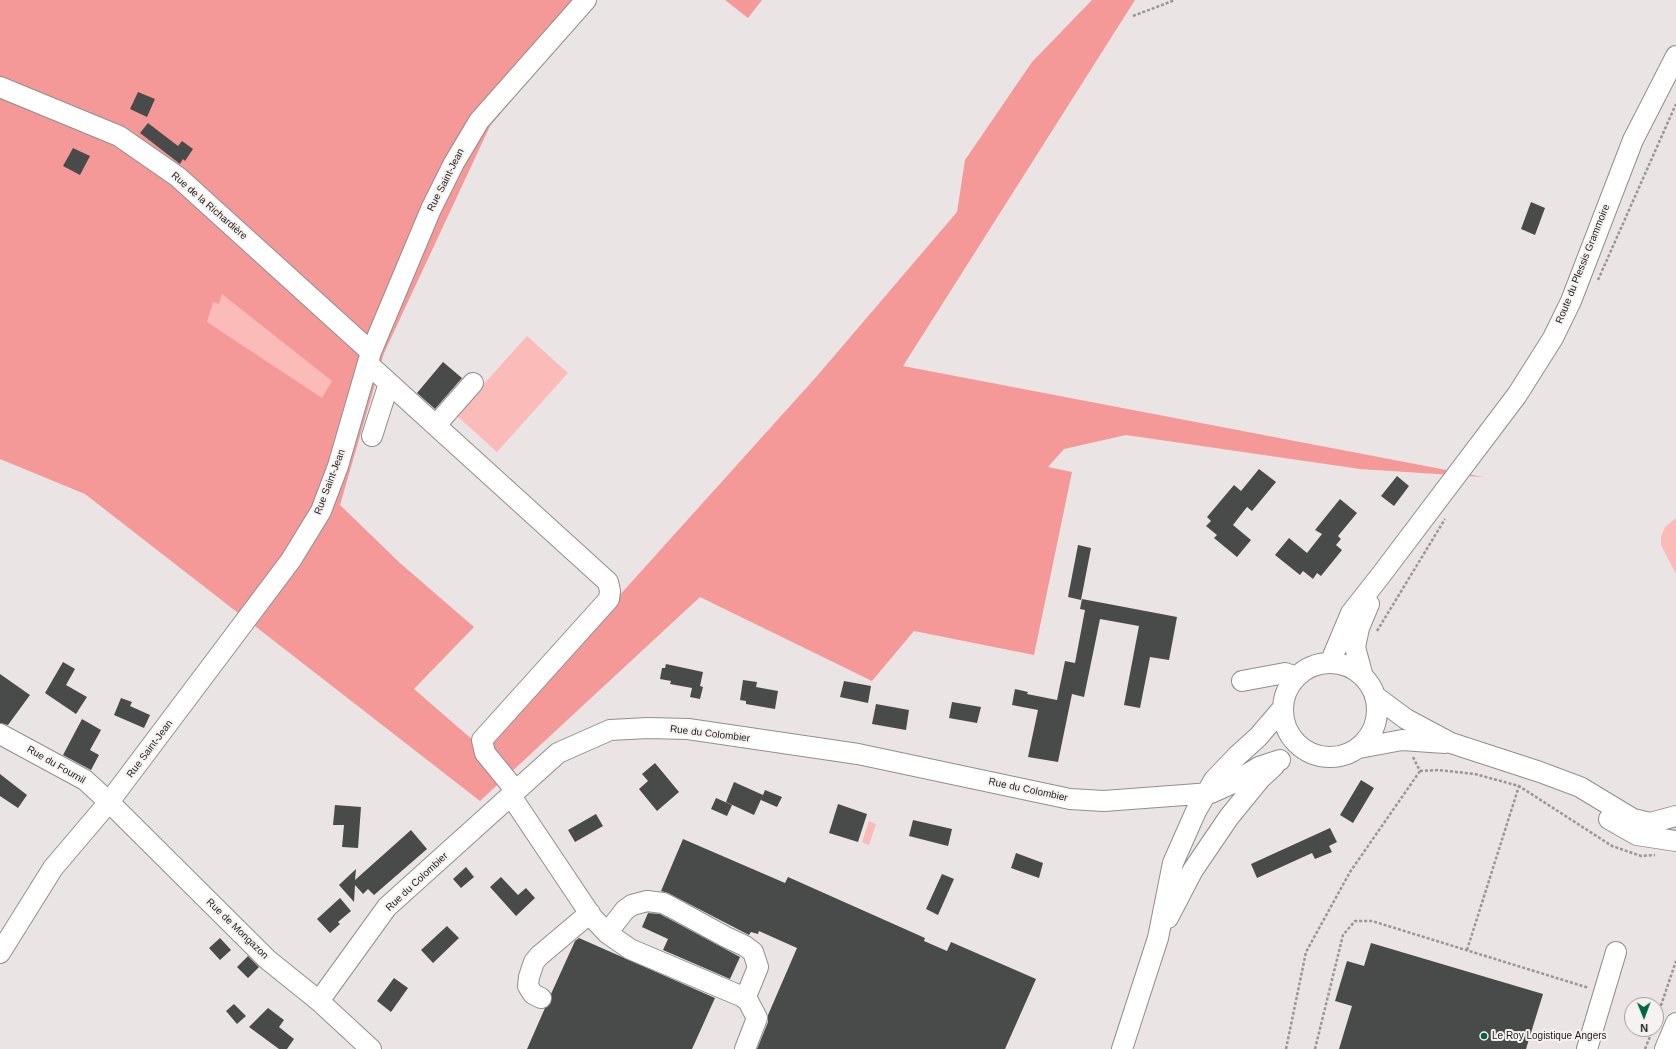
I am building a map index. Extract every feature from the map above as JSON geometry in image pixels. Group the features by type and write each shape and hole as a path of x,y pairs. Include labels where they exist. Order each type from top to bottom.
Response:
{"street":[{"name":"Rue Saint-Jean","path":"0,953 53,868 109,802 291,560 321,511 338,466 369,358 430,209 454,163 479,121 586,0"},
{"name":"Route du Plessis Grammoire","path":"1330,663 1350,613 1381,575 1517,395 1553,338 1571,301 1633,140 1676,56"},
{"name":"Rue de la Richardière","path":"0,87 118,136 178,178 369,358 389,383 608,582 610,591 609,599 482,740 485,753 513,794"},
{"path":"372,436 389,383"},
{"path":"436,425 473,383"},
{"name":"Route du Plessis Grammoire","path":"1363,677 1355,647 1359,628 1381,575"},
{"path":"1451,743 1402,740 1359,748 1332,758 1318,756 1295,743 1288,733 1282,708 1284,697 1289,686 1296,677 1306,670 1317,665 1330,663 1342,665 1354,669 1363,677 1375,696 1406,719 1451,743 1540,772 1580,788 1633,819 1650,823 1676,816"},
{"path":"1242,681 1285,673 1296,677"},
{"path":"1359,748 1369,737 1375,724 1377,710 1375,696"},
{"path":"1122,1049 1158,938 1173,863 1205,794 1226,767 1258,737 1282,708"},
{"name":"Rue du Colombier","path":"320,1001 387,907 558,753 610,730 648,728 688,729 858,754 1070,800 1104,801 1211,794 1259,767 1305,750"},
{"name":"Rue du Fournil","path":"0,734 85,780 109,802"},
{"path":"1158,938 1193,870 1229,817 1260,779 1280,760"},
{"path":"1540,772 1582,803 1637,835 1676,841"},
{"path":"513,794 590,913 607,933 630,949 745,999 753,1007 757,1018 745,1049"},
{"name":"Rue de Mongazon","path":"109,802 268,960 320,1001 371,1049"},
{"path":"607,933 625,910 632,905 647,901 663,903 671,906 745,946 753,952 758,967 745,999"},
{"path":"541,998 533,994 528,986 529,977 534,962 539,956 590,913"},
{"path":"1587,1049 1616,952"},
{"path":"1665,1049 1676,1023"}],"path":[{"path":"1132,16 1175,0"},
{"path":"1286,1049 1306,952 1350,872 1420,771 1438,770 1475,774 1519,786 1612,846 1641,856 1658,855"},
{"path":"1467,950 1519,786"},
{"path":"1315,1049 1343,935 1355,921 1372,920 1595,990 1602,1000"},
{"path":"1664,997 1676,961"},
{"path":"1645,1049 1650,1037"}],"shaded area":[{"path":"0,0 596,0 490,126 384,353 340,505 400,563 474,627 414,689 482,748 817,376 957,212 965,160 1032,62 1092,0 1135,0 903,366 1483,477 1360,469 1126,435 1064,449 1048,467 1072,472 1034,655 914,631 872,681 700,597 480,801 85,494 0,459"},
{"path":"725,0 762,0 748,18"},
{"path":"222,294 332,381 322,398 207,322 213,302 219,304"},
{"path":"527,336 568,373 497,452 456,415"},
{"path":"1676,518 1676,574 1661,545 1661,537 1665,527"},
{"path":"869,821 876,824 869,845 862,842"}],"building":[{"path":"138,92 155,99 147,117 130,109"},
{"path":"148,123 178,146 182,141 193,149 185,161 183,159 180,164 140,133"},
{"path":"73,148 90,156 80,175 63,166"},
{"path":"1531,202 1545,208 1535,235 1521,229"},
{"path":"443,362 462,378 435,409 417,393"},
{"path":"1259,469 1276,482 1252,511 1247,507 1233,525 1251,540 1237,557 1214,538 1217,535 1206,526 1211,521 1207,517 1234,485 1241,491"},
{"path":"1397,476 1409,486 1394,506 1381,496"},
{"path":"1340,499 1357,513 1338,536 1341,539 1336,545 1342,550 1321,576 1317,573 1313,579 1303,571 1300,575 1275,555 1289,538 1307,553 1322,534 1315,530"},
{"path":"1078,545 1091,548 1081,600 1068,597"},
{"path":"1082,599 1177,617 1169,660 1150,657 1140,708 1124,705 1139,626 1100,619 1084,697 1072,694 1058,762 1028,757 1038,710 1012,705 1015,689 1028,692 1027,694 1057,700 1065,661 1075,663 1085,610 1080,609"},
{"path":"63,662 75,669 66,685 87,697 76,714 45,693"},
{"path":"666,664 703,672 700,686 703,687 700,699 690,697 692,688 670,684 671,681 660,679 662,668 665,668"},
{"path":"0,674 30,695 8,725 0,723"},
{"path":"743,680 757,682 756,687 778,691 775,709 746,704 746,701 740,700"},
{"path":"844,681 871,686 868,703 840,697"},
{"path":"121,698 132,702 130,706 150,715 144,728 114,715"},
{"path":"952,702 981,707 977,723 949,718"},
{"path":"876,704 909,710 906,730 872,724"},
{"path":"82,719 101,730 90,750 99,755 91,770 63,755"},
{"path":"655,763 679,792 657,811 639,789 648,781 642,774"},
{"path":"0,774 27,795 18,808 0,796"},
{"path":"1361,780 1374,788 1353,823 1340,815"},
{"path":"734,782 763,795 754,815 726,802"},
{"path":"765,790 782,797 777,807 761,800"},
{"path":"716,798 732,805 727,816 711,809"},
{"path":"838,804 867,814 858,842 829,833"},
{"path":"335,805 361,807 358,848 342,847 344,825 333,825"},
{"path":"596,814 603,826 575,842 568,830"},
{"path":"913,820 952,829 948,846 909,836"},
{"path":"1330,828 1337,842 1329,846 1332,852 1315,859 1312,853 1257,878 1251,864"},
{"path":"411,830 427,849 374,895 368,889 363,894 355,885 354,902 339,885 356,869 355,880"},
{"path":"683,839 785,883 788,877 925,938 924,941 947,951 951,942 1036,979 1005,1049 757,1049 768,1022 768,1015 797,948 759,931 758,934 751,932 749,935 668,893 661,891"},
{"path":"1016,853 1043,863 1039,878 1011,868"},
{"path":"466,867 474,877 461,888 453,879"},
{"path":"942,874 954,879 938,915 926,909"},
{"path":"501,877 518,895 526,888 535,898 516,916 490,887"},
{"path":"340,898 351,911 338,922 340,924 330,933 317,919"},
{"path":"648,913 660,914 740,957 730,979 663,950 668,939 642,927"},
{"path":"447,926 459,938 433,963 421,950"},
{"path":"220,938 231,950 220,960 209,948"},
{"path":"579,938 715,998 692,1049 527,1049 545,1008 551,1003 551,994 575,941"},
{"path":"1371,943 1543,994 1526,1049 1339,1049 1352,1006 1335,1001 1347,961 1364,966"},
{"path":"248,956 259,967 248,978 237,967"},
{"path":"394,978 408,988 391,1012 377,1001"},
{"path":"234,1004 246,1016 237,1024 226,1011"},
{"path":"268,1008 284,1020 279,1027 294,1039 287,1049 279,1049 249,1027"}],"place":[{"name":"Le Roy Logistique Angers","path":"1484,1036"}]}
